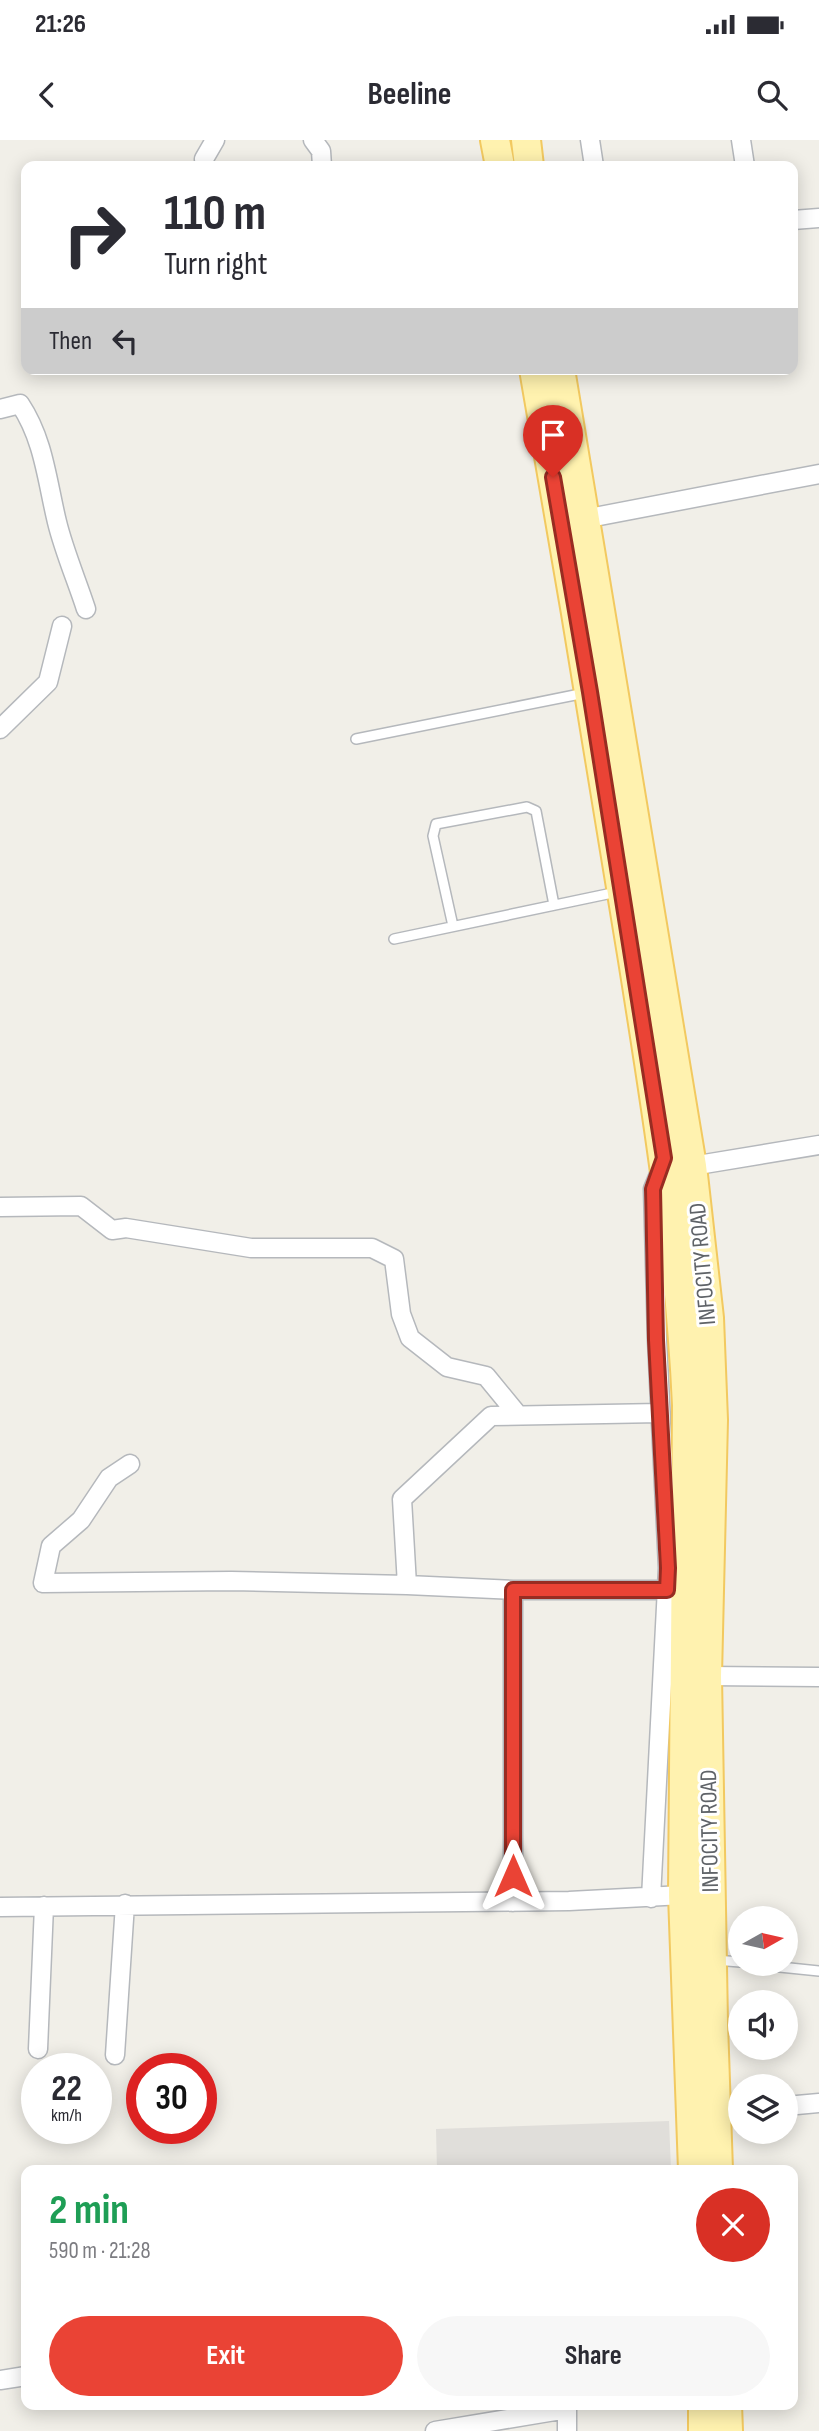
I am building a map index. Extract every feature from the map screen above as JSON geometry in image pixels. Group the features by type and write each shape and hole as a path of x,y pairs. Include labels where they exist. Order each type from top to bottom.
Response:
{"main road":[{"path":"495,140 498,161"},
{"path":"526,140 528,161"},
{"name":"INFOCITY ROAD","path":"535,375 622,891 648,977 692,1166 709,1318 713,1420 699,1515 667,1897 693,2165"},
{"name":"INFOCITY ROAD","path":"561,375 584,519 648,977 685,1351 687,1405 699,1515 706,1676 727,1961 728,2113 719,2165"},
{"path":"703,2410 703,2431"},
{"path":"727,2410 728,2431"}],"street":[{"path":"204,159 215,140"},
{"path":"313,140 321,151 322,161"},
{"path":"590,140 593,161"},
{"path":"741,140 744,161"},
{"path":"798,220 819,218"},
{"path":"0,410 20,404 33,424 47,470 57,523 86,609"},
{"path":"584,519 819,474"},
{"path":"0,729 48,682 62,626"},
{"path":"692,1166 819,1145"},
{"path":"664,1158 653,1189 668,1568 667,1897 681,2165"},
{"path":"0,1207 80,1206 112,1230 126,1228 251,1248 372,1248 394,1258 401,1314 410,1338 447,1367 486,1376 518,1415"},
{"path":"407,1585 402,1499 491,1416 660,1413"},
{"path":"130,1464 109,1478 81,1520 51,1546 43,1583 231,1581 513,1590 667,1590"},
{"path":"513,1590 513,1902"},
{"path":"706,1676 819,1677"},
{"path":"0,1907 513,1902 667,1897"},
{"path":"115,2055 125,1904"},
{"path":"38,2049 44,1906"},
{"path":"798,2105 819,2103"},
{"path":"0,2380 21,2377"},
{"path":"435,2431 550,2410"},
{"path":"567,2410 567,2431"},
{"path":"690,2410 691,2431"}],"lane":[{"path":"356,739 590,692"},
{"path":"453,926 433,836 436,824 527,807 536,811 554,905"},
{"path":"394,939 622,891"},
{"path":"798,1968 819,1970"}],"shaded area":[{"path":"669,2121 671,2165 437,2165 436,2129"}],"route":[{"path":"513,1876 513,1590 667,1590 668,1568 656,1340 653,1189 664,1158 553,477"}]}
